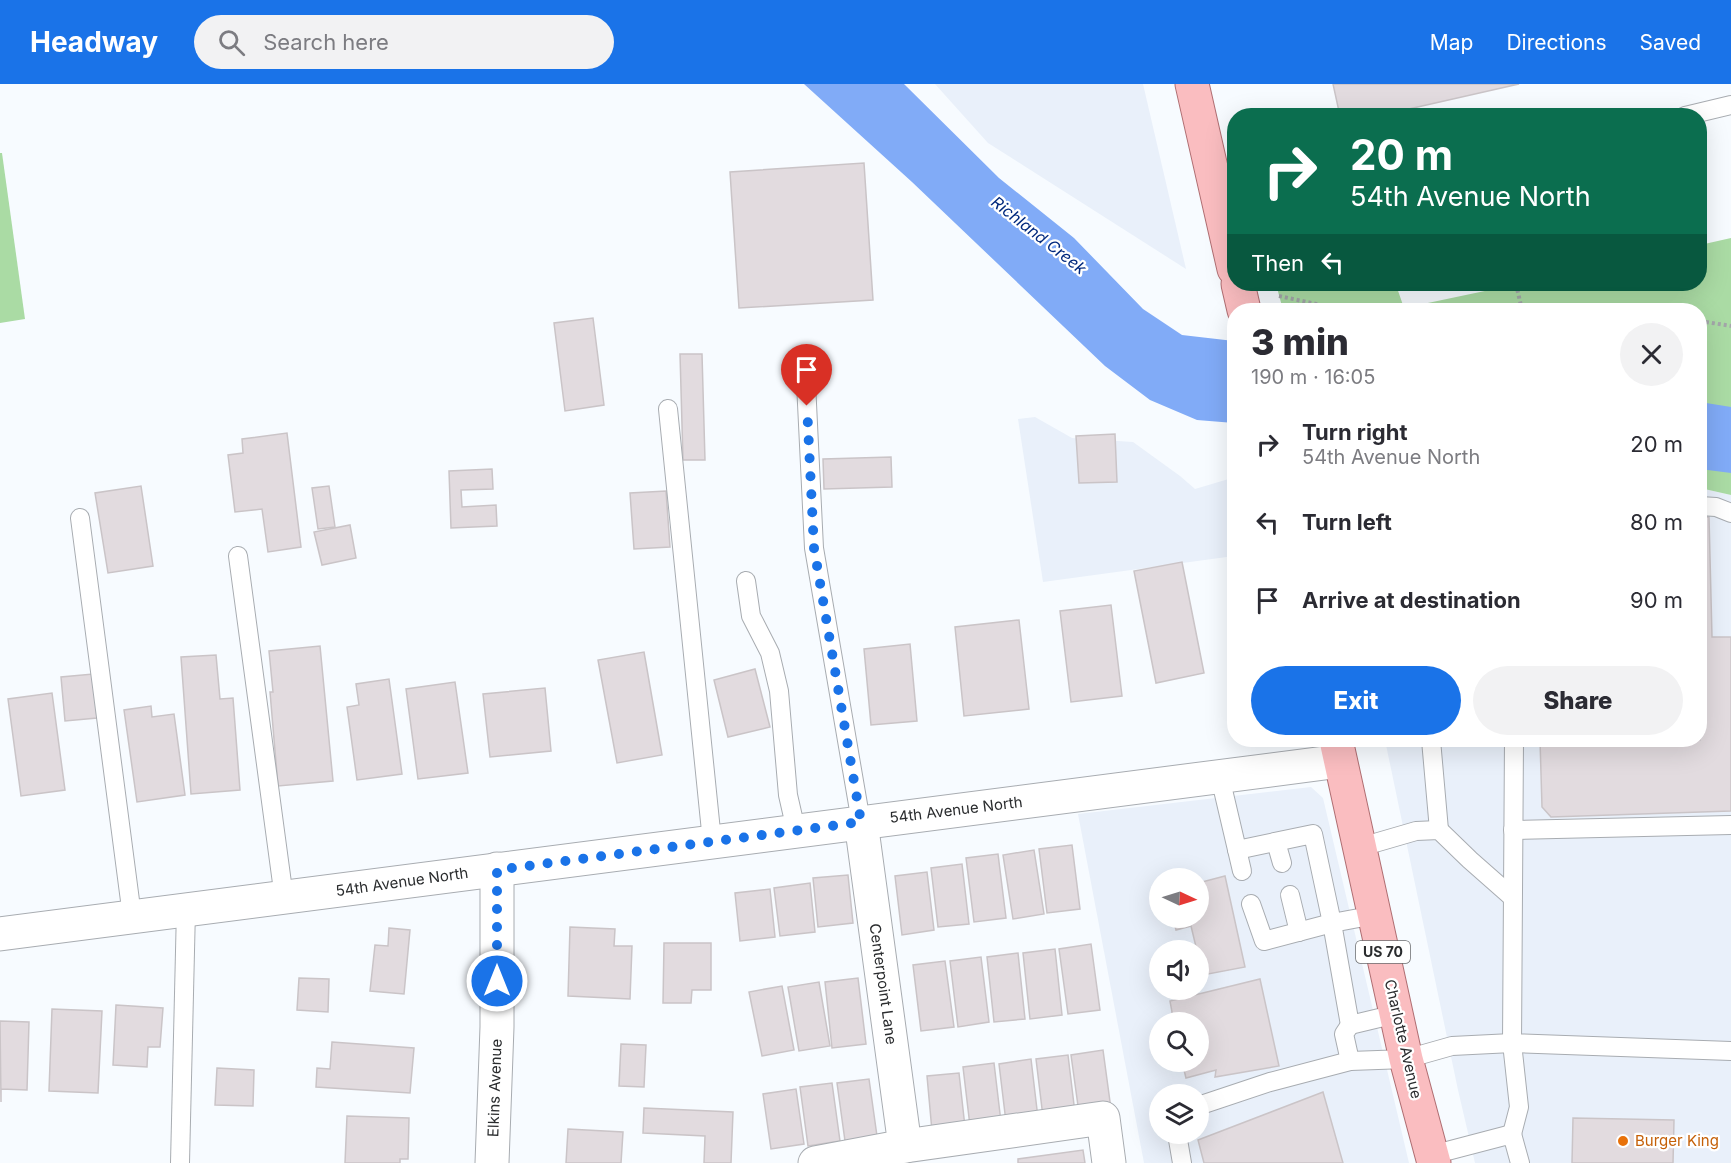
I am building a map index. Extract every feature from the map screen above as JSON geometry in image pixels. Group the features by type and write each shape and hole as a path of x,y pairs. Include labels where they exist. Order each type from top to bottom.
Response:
{"main road":[{"path":"1192,84 1227,213"},
{"name":"Charlotte Avenue","path":"1338,750 1406,1059 1433,1159"}],"street":[{"name":"54th Avenue North","path":"0,934 1220,777 1338,750"},
{"name":"Centerpoint Lane","path":"861,822 905,1146"},
{"name":"Elkins Avenue","path":"492,1163 497,1027 497,870"},
{"path":"815,1163 905,1146 1103,1118 1109,1163"}],"lane":[{"path":"1707,111 1731,105"},
{"path":"806,383 814,548 861,822"},
{"path":"668,409 712,841"},
{"path":"1707,506 1716,507 1731,513"},
{"path":"80,518 132,916"},
{"path":"238,556 284,898"},
{"path":"746,581 752,616 770,653 780,691 788,795 796,830"},
{"path":"1432,747 1440,830 1512,897"},
{"path":"1514,747 1512,1043 1519,1107 1512,1134 1520,1163"},
{"path":"1220,777 1242,871"},
{"path":"1512,830 1731,825"},
{"path":"1361,847 1416,831 1440,830"},
{"path":"1237,850 1313,834 1350,1025"},
{"path":"1276,842 1282,863"},
{"path":"1290,895 1299,932"},
{"path":"1251,904 1264,941 1332,923 1375,915"},
{"path":"180,1163 186,909"},
{"path":"1350,1061 1344,1034 1350,1025 1396,1014"},
{"path":"1209,1102 1270,1082 1350,1061 1406,1059 1452,1046 1512,1043 1731,1051"},
{"path":"1433,1159 1512,1134"},
{"path":"1179,1144 1182,1163"}],"path":[{"path":"1279,297 1309,303"},
{"path":"1707,322 1731,326"}],"shaded area":[{"path":"935,84 1143,84 1186,269 988,143"},
{"path":"1035,417 1072,438 1133,442 1195,489 1227,479 1227,557 1043,582 1018,419"},
{"path":"1707,490 1731,495 1731,1163 1475,1163 1386,747 1707,747"},
{"path":"1311,787 1323,798 1409,1163 1144,1163 1078,814"}],"green space":[{"path":"0,153 2,153 25,319 0,323"},
{"path":"1731,238 1731,495 1707,490 1707,303 1428,303 1485,291 1707,291 1707,243"},
{"path":"1278,291 1398,291 1402,303 1281,303"}],"water":[{"name":"Richland Creek","path":"804,84 904,84 999,178 1074,238 1143,309 1182,335 1227,340 1227,422 1197,420 1150,400 1105,366 912,182"},
{"path":"1707,403 1731,407 1731,473 1707,470"}],"building":[{"path":"1333,84 1519,84 1413,108 1338,108"},
{"path":"864,163 873,300 739,308 730,172"},
{"path":"593,318 604,405 565,411 554,323"},
{"path":"680,354 702,354 705,460 683,460"},
{"path":"287,433 301,547 268,552 262,509 235,512 228,455 243,453 242,439"},
{"path":"1115,434 1117,482 1079,483 1076,436"},
{"path":"891,457 892,487 824,489 823,459"},
{"path":"492,469 493,489 461,490 462,507 496,505 497,526 451,528 449,471"},
{"path":"141,486 153,566 108,573 95,493"},
{"path":"329,486 335,527 318,529 312,488"},
{"path":"666,491 670,547 634,549 630,493"},
{"path":"1707,517 1709,517 1712,637 1731,637 1731,811 1551,817 1542,807 1540,747 1707,747"},
{"path":"350,525 356,558 322,565 314,532"},
{"path":"1182,562 1204,673 1156,683 1134,571"},
{"path":"1111,605 1122,696 1071,702 1060,611"},
{"path":"1019,620 1029,709 964,716 955,627"},
{"path":"910,644 917,721 871,725 864,649"},
{"path":"320,646 333,781 278,786 269,651"},
{"path":"644,652 662,755 617,763 598,660"},
{"path":"216,655 220,699 233,698 240,790 191,794 181,657"},
{"path":"755,669 770,727 728,737 714,680"},
{"path":"93,674 97,718 65,721 61,677"},
{"path":"389,679 402,774 357,780 347,707 359,705 356,684"},
{"path":"455,682 468,773 418,779 406,689"},
{"path":"545,688 551,751 490,757 483,694"},
{"path":"52,693 65,790 21,796 8,699"},
{"path":"151,706 152,717 174,714 185,795 137,802 124,710"},
{"path":"1072,845 1080,909 1047,913 1039,849"},
{"path":"1034,850 1044,914 1013,919 1003,855"},
{"path":"998,854 1006,918 974,922 966,858"},
{"path":"962,864 969,924 938,927 931,868"},
{"path":"927,872 934,930 902,935 895,876"},
{"path":"848,875 853,923 818,927 813,878"},
{"path":"1225,876 1245,967 1209,974 1209,940 1194,940 1191,928 1209,928 1209,880"},
{"path":"810,883 815,932 780,936 774,888"},
{"path":"770,889 775,937 740,941 735,893"},
{"path":"570,927 615,929 614,946 632,946 630,999 568,996"},
{"path":"389,928 410,930 404,994 370,991 375,945 388,946"},
{"path":"664,943 711,943 711,990 692,990 691,1003 663,1003"},
{"path":"1091,944 1100,1010 1068,1014 1059,949"},
{"path":"1055,949 1062,1015 1030,1019 1023,953"},
{"path":"1018,953 1025,1019 994,1022 987,957"},
{"path":"981,957 989,1022 958,1027 950,961"},
{"path":"945,961 954,1027 921,1031 913,965"},
{"path":"299,978 329,979 328,1012 297,1010"},
{"path":"858,978 866,1044 832,1048 825,982"},
{"path":"1260,979 1279,1066 1215,1077 1216,1070 1209,1072 1209,1012 1172,1012 1170,1001 1209,1000 1209,991"},
{"path":"819,982 830,1046 799,1051 788,987"},
{"path":"782,986 794,1050 762,1056 749,992"},
{"path":"116,1005 163,1008 160,1047 148,1047 147,1067 113,1065"},
{"path":"52,1009 102,1011 98,1093 49,1091"},
{"path":"0,1021 29,1022 27,1090 1,1089 1,1102"},
{"path":"332,1042 414,1048 410,1093 316,1087 317,1068 330,1069"},
{"path":"621,1044 646,1045 644,1087 619,1086"},
{"path":"1103,1050 1111,1109 1079,1113 1071,1055"},
{"path":"1068,1055 1075,1113 1043,1117 1036,1059"},
{"path":"1031,1059 1038,1118 1006,1122 999,1064"},
{"path":"994,1063 1001,1122 970,1126 963,1067"},
{"path":"217,1068 254,1070 253,1106 215,1105"},
{"path":"1184,1072 1208,1072 1186,1078"},
{"path":"959,1073 965,1127 932,1131 927,1076"},
{"path":"869,1079 877,1136 845,1141 837,1083"},
{"path":"832,1083 840,1141 808,1146 800,1087"},
{"path":"796,1089 804,1144 771,1149 763,1094"},
{"path":"1323,1092 1343,1163 1204,1163 1199,1144 1209,1144 1209,1136"},
{"path":"644,1108 733,1112 731,1163 704,1163 705,1136 643,1133"},
{"path":"347,1116 409,1118 408,1159 400,1159 400,1163 345,1163"},
{"name":"Burger King","path":"1573,1118 1674,1120 1673,1163 1572,1163"},
{"path":"568,1129 623,1132 621,1163 566,1163"},
{"path":"1083,1150 1085,1163 1018,1163 1018,1159"}],"place":[{"name":"Burger King","path":"1623,1141"}],"route":[{"path":"497,981 497,870 861,822 814,548 807,406"}]}
